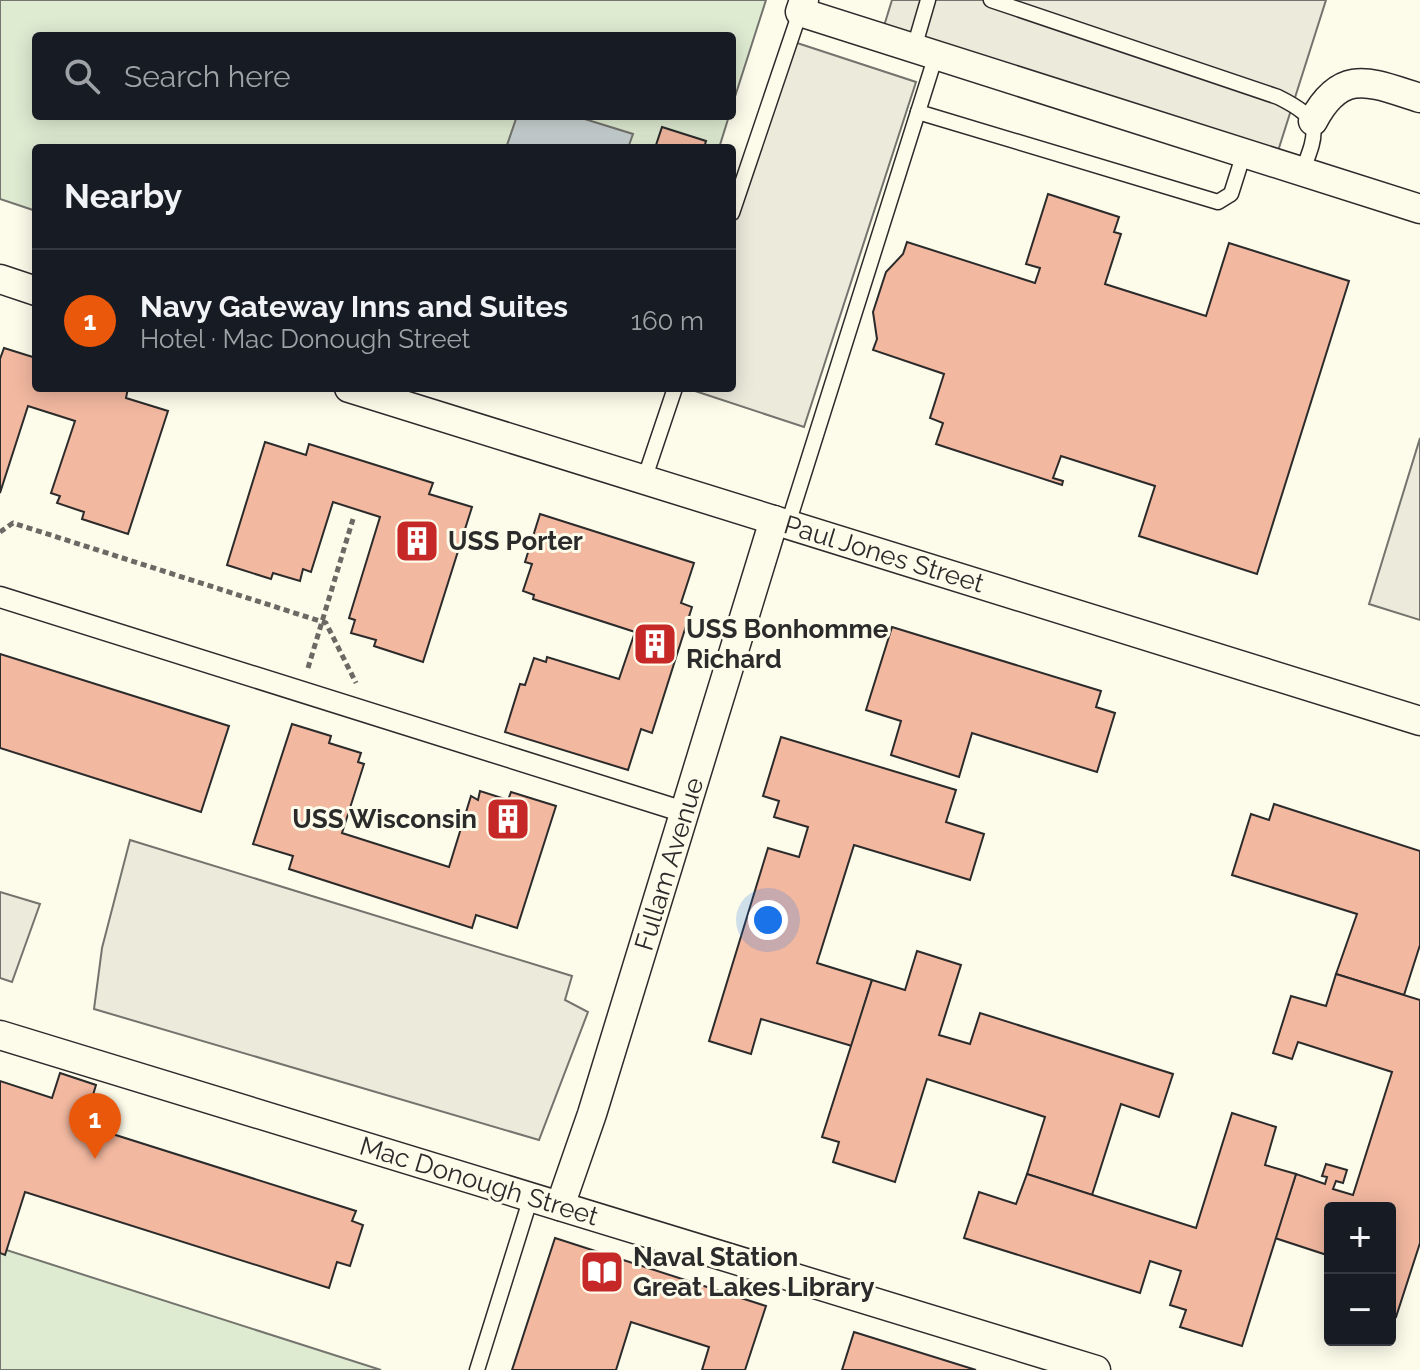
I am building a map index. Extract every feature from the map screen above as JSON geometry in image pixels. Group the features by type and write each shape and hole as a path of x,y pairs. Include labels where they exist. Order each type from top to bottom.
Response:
{"street":[{"path":"802,6 925,51 1420,209"},
{"path":"1313,121 1326,97 1350,83 1365,81 1420,98"},
{"path":"0,279 32,290"},
{"name":"Paul Jones Street","path":"362,392 1420,721"},
{"name":"Fullam Avenue","path":"560,1206 684,812 781,522"},
{"path":"0,597 684,812"},
{"name":"Mac Donough Street","path":"0,1035 1096,1370"}],"lane":[{"path":"781,522 918,112 928,0"},
{"path":"991,0 1278,97 1299,108 1313,121 1316,136 1302,172"},
{"path":"736,201 802,6"},
{"path":"918,112 1218,202 1231,194 1244,153"},
{"path":"644,480 674,392"},
{"path":"477,1370 531,1197"}],"path":[{"path":"300,691 353,519"},
{"path":"0,532 13,523 326,623 370,713"}],"green space":[{"path":"0,0 766,0 736,94 736,32 32,32 32,120 728,120 720,144 32,144 32,210 0,199"},
{"path":"0,1248 381,1370 0,1370"}],"shaded area":[{"path":"892,0 1326,0 1278,151 884,26"},
{"path":"788,40 916,82 804,427 698,392 736,392 736,201"},
{"path":"516,120 588,120 633,134 629,144 507,144"},
{"path":"1420,438 1420,620 1369,604"},
{"path":"130,840 572,976 565,1000 588,1012 539,1140 94,1009 102,948"},
{"path":"0,892 40,904 12,982 0,978"}],"building":[{"path":"662,127 706,141 705,144 656,144"},
{"path":"1048,194 1119,217 1114,232 1121,234 1105,284 1206,316 1229,243 1349,281 1257,574 1139,536 1155,486 1061,456 1053,478 1063,481 1062,485 936,444 943,423 930,418 944,374 873,350 877,339 873,312 886,272 903,254 907,242 1035,283 1040,268 1026,264"},
{"path":"4,348 32,357 32,392 127,392 126,398 168,411 128,534 82,519 84,512 57,503 60,496 51,493 75,421 28,406 0,493 0,359"},
{"name":"USS Porter","path":"265,442 306,455 309,444 433,483 429,494 472,507 423,662 374,646 376,640 351,633 355,620 349,618 380,517 333,502 311,572 303,569 300,581 273,573 271,579 227,565"},
{"name":"USS Bonhomme Richard","path":"540,514 694,563 681,603 692,607 652,733 641,729 628,770 505,732 520,684 525,685 534,658 546,662 547,657 619,679 635,632 533,599 534,595 523,591 532,564 525,562"},
{"path":"892,627 1101,691 1096,707 1115,713 1097,772 972,733 959,777 891,755 901,721 866,710"},
{"path":"0,654 229,726 201,812 0,748"},
{"name":"USS Wisconsin","path":"292,724 331,736 329,743 361,753 358,762 364,764 342,833 449,867 471,796 478,800 480,791 508,800 511,792 556,806 517,928 476,915 472,928 289,869 293,856 253,844"},
{"path":"781,737 956,790 946,822 984,834 970,880 854,845 817,963 872,980 852,1046 761,1019 751,1054 709,1041 768,848 799,857 808,827 774,817 779,801 763,796"},
{"path":"1274,804 1420,851 1420,945 1404,995 1336,974 1357,914 1232,875 1251,814 1269,820"},
{"path":"917,951 961,965 939,1035 970,1044 980,1013 1173,1074 1159,1117 1121,1104 1092,1195 1027,1174 1045,1117 927,1079 895,1182 833,1162 839,1142 822,1137 872,980 905,990"},
{"path":"1336,974 1420,1000 1420,1243 1396,1317 1396,1202 1324,1202 1324,1254 1275,1238 1296,1174 1325,1184 1327,1177 1322,1176 1326,1164 1347,1170 1343,1183 1336,1181 1333,1189 1353,1195 1392,1072 1298,1042 1292,1059 1273,1053 1291,996 1326,1006"},
{"path":"60,1073 96,1085 84,1125 356,1211 352,1221 363,1225 350,1266 337,1262 329,1288 25,1192 5,1255 0,1253 0,1081 52,1098"},
{"path":"1232,1113 1276,1127 1265,1165 1296,1174 1242,1346 1180,1327 1186,1310 1170,1305 1181,1271 1150,1261 1140,1293 964,1238 979,1192 1016,1204 1027,1174 1196,1228"},
{"name":"Naval Station Great Lakes Library","path":"555,1238 766,1306 745,1370 702,1370 709,1347 631,1322 616,1370 512,1370"},
{"path":"854,1332 976,1370 842,1370"}],"place":[{"name":"USS Porter","path":"417,541"},
{"name":"USS Bonhomme Richard","path":"655,644"},
{"name":"USS Wisconsin","path":"508,819"},
{"name":"Navy Gateway Inns and Suites","path":"95,1159"},
{"name":"Naval Station Great Lakes Library","path":"602,1272"}]}
